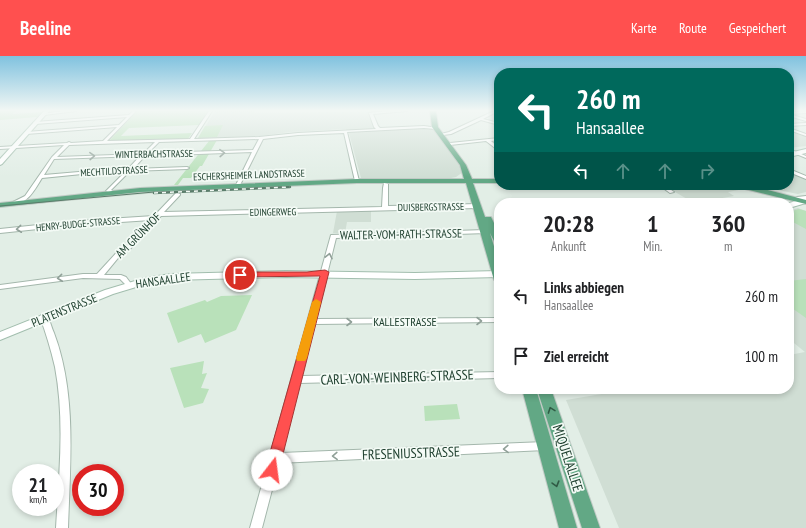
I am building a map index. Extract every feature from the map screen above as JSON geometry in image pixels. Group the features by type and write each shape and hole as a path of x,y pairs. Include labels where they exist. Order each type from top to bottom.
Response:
{"main road":[{"path":"0,163 26,133"},
{"path":"439,133 463,165 494,233"},
{"path":"443,134 468,166 494,260"},
{"path":"794,154 806,151"},
{"path":"449,182 494,181"},
{"path":"449,182 494,184"},
{"name":"ESCHERSHEIMER LANDSTRASSE","path":"0,205 111,191 449,182"},
{"name":"ESCHERSHEIMER LANDSTRASSE","path":"0,209 123,197 358,184 386,186 449,182"},
{"path":"763,190 804,199"},
{"path":"767,190 804,199"},
{"path":"794,201 804,199"},
{"path":"794,204 804,199"},
{"name":"HANSAALLEE","path":"129,285 155,279 192,275 494,273"},
{"name":"PLATENSTRASSE","path":"0,336 129,285"},
{"name":"MIQUELALLEE","path":"530,394 568,528"},
{"name":"MIQUELALLEE","path":"546,394 591,528"}],"street":[{"path":"104,142 113,133"},
{"path":"191,140 196,133"},
{"path":"14,146 159,140 262,138 321,133"},
{"path":"345,133 358,184"},
{"path":"443,134 450,133"},
{"path":"237,187 254,151 262,138"},
{"path":"452,146 494,139"},
{"path":"0,148 98,140 104,142"},
{"path":"111,191 128,170 159,140"},
{"path":"487,140 492,145"},
{"path":"16,203 27,197 53,158 69,143"},
{"path":"452,146 492,145"},
{"name":"WINTERBACHSTRASSE","path":"53,158 254,151"},
{"path":"794,154 806,157"},
{"name":"MECHTILDSTRASSE","path":"41,177 128,170 187,168"},
{"path":"794,172 806,178"},
{"name":"DUISBERGSTRASSE","path":"386,186 385,208 478,206"},
{"name":"AM GRÜNHOF","path":"99,276 121,252 128,248 178,194"},
{"name":"EDINGERWEG","path":"157,216 386,208"},
{"name":"HENRY-BUDGE-STRASSE","path":"0,231 157,216"},
{"name":"WALTER-VOM-RATH-STRASSE","path":"324,274 333,236 485,232"},
{"path":"256,528 276,458 310,322 324,274"},
{"name":"HANSAALLEE","path":"0,287 50,279 99,276 124,278 129,285"},
{"path":"44,318 56,351 64,406 65,487 62,528"},
{"name":"KALLESTRASSE","path":"310,322 494,320"},
{"name":"CARL-VON-WEINBERG-STRASSE","path":"296,380 494,375"},
{"name":"FRESENIUSSTRASSE","path":"276,458 545,446"}],"shaded area":[{"path":"201,133 282,133 260,136 198,138"},
{"path":"349,133 438,133 463,172 456,177 451,178 361,178"},
{"path":"794,133 806,137 806,146 794,147"},
{"path":"794,174 806,180 806,192 798,194 778,190 794,190"},
{"path":"290,186 146,194 0,207 142,192"},
{"path":"672,190 739,190 728,192 734,196 723,198 685,198"},
{"path":"798,208 806,211 806,528 619,528 566,400 601,394 794,394 794,354 805,352 794,343 794,209"},
{"path":"371,210 371,222 347,222 345,233 333,233 337,211"}],"green space":[{"path":"116,133 124,133 121,136 192,133 188,139 109,141"},
{"path":"201,133 219,133 217,137 198,138"},
{"path":"217,140 202,166 200,166 191,178 183,178 178,185 174,185 209,141"},
{"path":"799,209 806,211 806,229 794,223 794,210"},
{"path":"806,279 806,318 794,310 794,280"},
{"path":"252,295 236,330 205,343 201,334 178,343 167,313 205,300 207,302 221,296"},
{"path":"204,361 202,374 207,373 201,388 209,389 203,403 184,408 170,368"},
{"path":"457,404 460,419 425,421 424,406"}],"tram line":[{"path":"0,206 154,192"}],"railway":[{"path":"154,193 290,187"}],"slow traffic":[{"path":"301,358 316,302"}],"route":[{"path":"240,275 307,274 325,272 310,323 272,470"}]}
